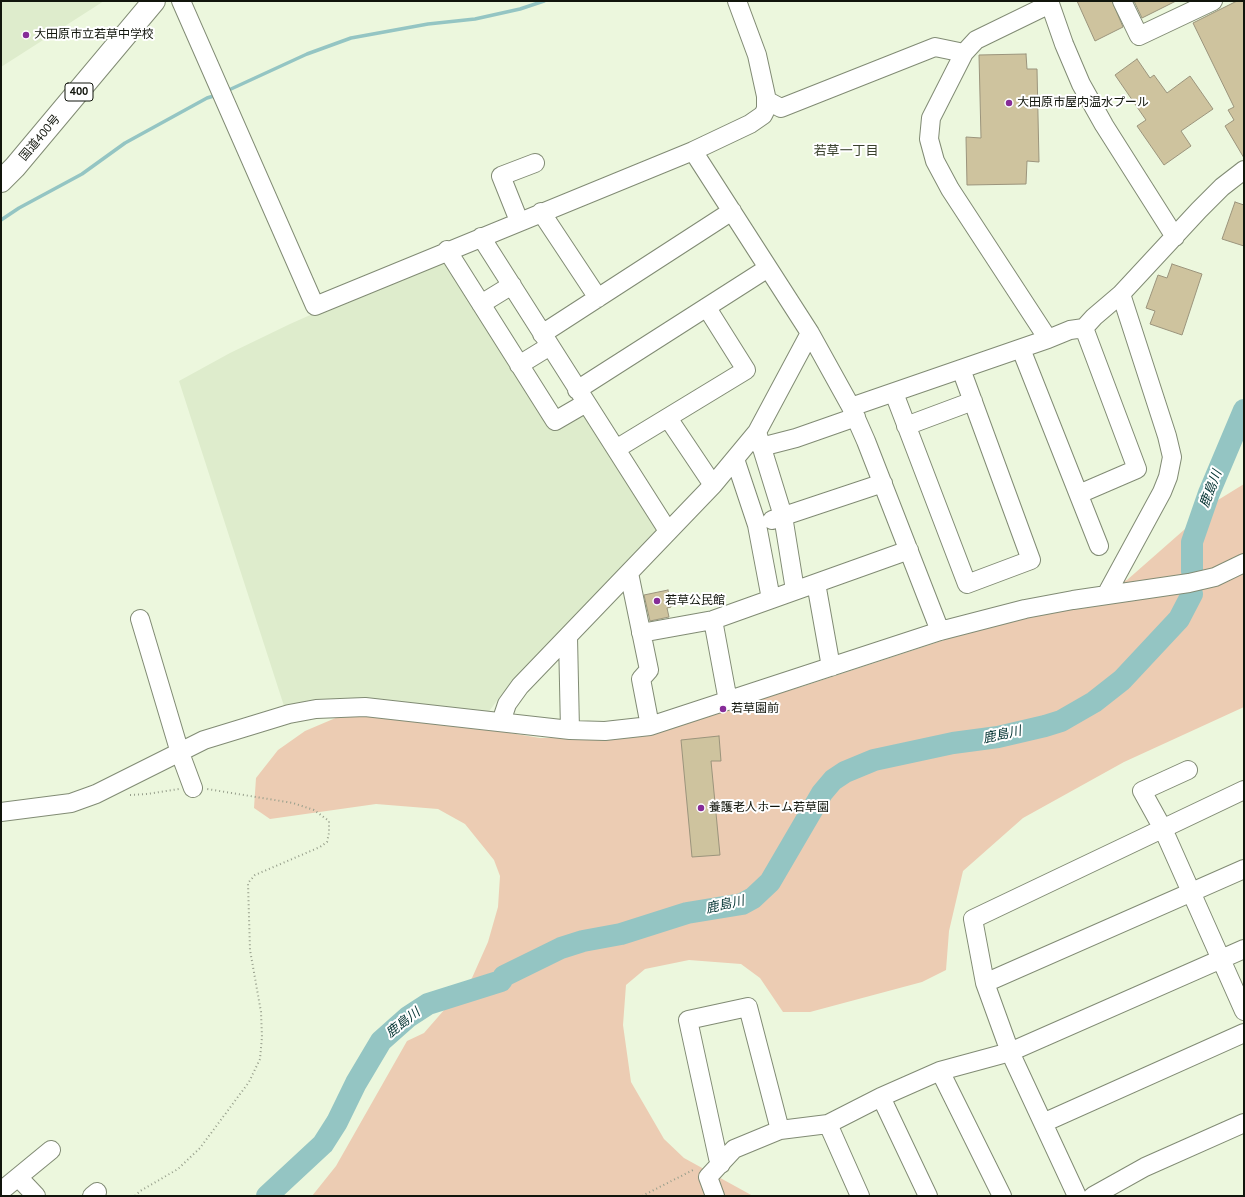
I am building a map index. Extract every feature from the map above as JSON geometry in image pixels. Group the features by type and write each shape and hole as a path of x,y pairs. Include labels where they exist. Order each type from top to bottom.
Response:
{"highway":[{"name":"国道400号","path":"1,181 15,167 154,1"}],"street":[{"path":"181,1 314,306 447,250 693,151 750,124 763,115 766,109 766,100 757,55 736,1"},
{"path":"1122,1 1139,36 1213,1"},
{"path":"1048,339 950,189 935,161 929,139 931,118 964,53 976,40 1049,2 1081,84 1104,126 1175,237"},
{"path":"766,100 781,108 935,47 964,53"},
{"path":"693,151 810,333 854,412 940,631"},
{"path":"519,221 501,176 535,163"},
{"path":"759,440 796,438 894,393 1070,330 1084,328 1094,317 1121,294 1218,192 1244,170"},
{"path":"519,364 598,298 732,211"},
{"path":"541,212 598,298"},
{"path":"481,237 668,532"},
{"path":"447,250 555,422 582,397 707,308 768,268"},
{"path":"481,304 512,285"},
{"path":"1106,595 1162,492 1168,477 1172,457 1167,436 1121,294"},
{"path":"616,449 746,370 707,308"},
{"path":"1079,494 1137,470 1084,328"},
{"path":"501,722 507,704 520,686 668,532 735,459 759,440 810,333"},
{"path":"1021,348 1099,546"},
{"path":"894,393 967,584 1031,560 961,369"},
{"path":"906,426 973,401"},
{"path":"668,418 712,485"},
{"path":"759,440 783,516 795,590"},
{"path":"735,459 757,525 772,599"},
{"path":"757,525 883,483"},
{"path":"641,634 713,620 909,550"},
{"path":"1,812 71,802 96,794 204,740 282,716 322,708 365,707 570,730 605,731 650,726 940,631 1025,609 1189,583 1215,577 1242,566"},
{"path":"629,573 649,670 641,679 650,726"},
{"path":"816,583 831,667"},
{"path":"140,619 180,753 194,788"},
{"path":"713,620 728,701"},
{"path":"568,637 570,730"},
{"path":"1188,770 1142,792 1163,829 1244,1011"},
{"path":"1078,1196 1010,1052 985,984 973,919 1244,790"},
{"path":"985,984 1244,869"},
{"path":"715,1196 708,1177 719,1161 734,1149 780,1130 828,1124 881,1097 940,1071 1010,1052 1244,948"},
{"path":"719,1161 688,1020 748,1007 780,1130"},
{"path":"1043,1123 1244,1033"},
{"path":"940,1071 1002,1196"},
{"path":"881,1097 928,1196"},
{"path":"1093,1196 1145,1167 1244,1123"},
{"path":"828,1124 860,1196"},
{"path":"1,1191 51,1150"},
{"path":"18,1177 36,1196"}],"path":[{"path":"126,795 147,794 186,788 215,789 293,803 314,810 329,821 327,842 320,847 255,875 248,883 250,950 261,1012 262,1037 260,1059 249,1082 200,1148 178,1170 140,1191 135,1196"},
{"path":"642,1196 719,1161"}],"shaded area":[{"name":"大田原市立若草中学校","path":"1,1 104,1 1,67"},
{"path":"446,259 552,429 582,413 658,530 523,674 502,694 487,714 355,698 324,700 284,706 179,381 230,353 290,324 369,289"},
{"path":"1244,484 1244,707 1124,762 1023,818 963,871 949,931 946,970 922,982 810,1012 783,1012 760,978 741,964 689,960 645,969 626,985 623,1025 631,1082 664,1139 684,1158 753,1196 312,1196 336,1166 407,1041 424,1033 472,978 488,942 498,907 500,876 494,860 465,824 438,809 376,804 270,819 254,808 256,778 278,750 305,731 345,714 373,710 540,738 586,738 677,724 804,686 1127,580 1218,500"}],"building":[{"path":"1077,1 1112,1 1123,27 1095,41"},
{"path":"1134,1 1176,1 1142,18"},
{"path":"1237,1 1244,1 1244,158 1225,126 1234,120 1228,110 1234,107 1193,23"},
{"name":"大田原市屋内温水プール","path":"1026,54 1027,69 1037,69 1039,162 1027,161 1026,184 967,185 966,137 981,138 979,55"},
{"path":"1137,59 1150,78 1154,75 1167,93 1190,76 1213,109 1181,131 1191,146 1164,165 1137,126 1146,120 1115,75"},
{"path":"1235,202 1244,205 1244,246 1222,239"},
{"path":"1172,264 1202,274 1182,335 1150,324 1155,311 1146,308 1158,275 1167,278"},
{"name":"若草公民館","path":"668,590 671,607 667,608 669,617 650,621 644,595"},
{"name":"養護老人ホーム若草園","path":"719,736 721,761 711,761 720,855 692,857 681,740"}],"waterway":[{"path":"231,89 307,54 351,38 428,24 475,19 520,9 544,1"},
{"path":"1,220 19,208 82,174 125,143 207,98 217,95"},
{"name":"鹿島川","path":"1192,571 1192,542 1209,493 1244,410"},
{"name":"鹿島川","path":"267,1196 323,1144 337,1122 356,1083 381,1041 408,1017 428,1004 501,981 504,976 561,948 583,941 621,934 687,913 742,904 753,898 770,882 822,793 833,780 845,772 874,760 953,743 998,737 1061,721 1094,702 1122,680 1179,619 1192,594"}],"place":[{"name":"大田原市立若草中学校","path":"26,35"},
{"name":"大田原市屋内温水プール","path":"1009,103"},
{"name":"若草公民館","path":"657,601"},
{"name":"若草園前","path":"723,709"},
{"name":"養護老人ホーム若草園","path":"701,808"}],"district":[{"name":"若草一丁目","path":"846,151"}]}
